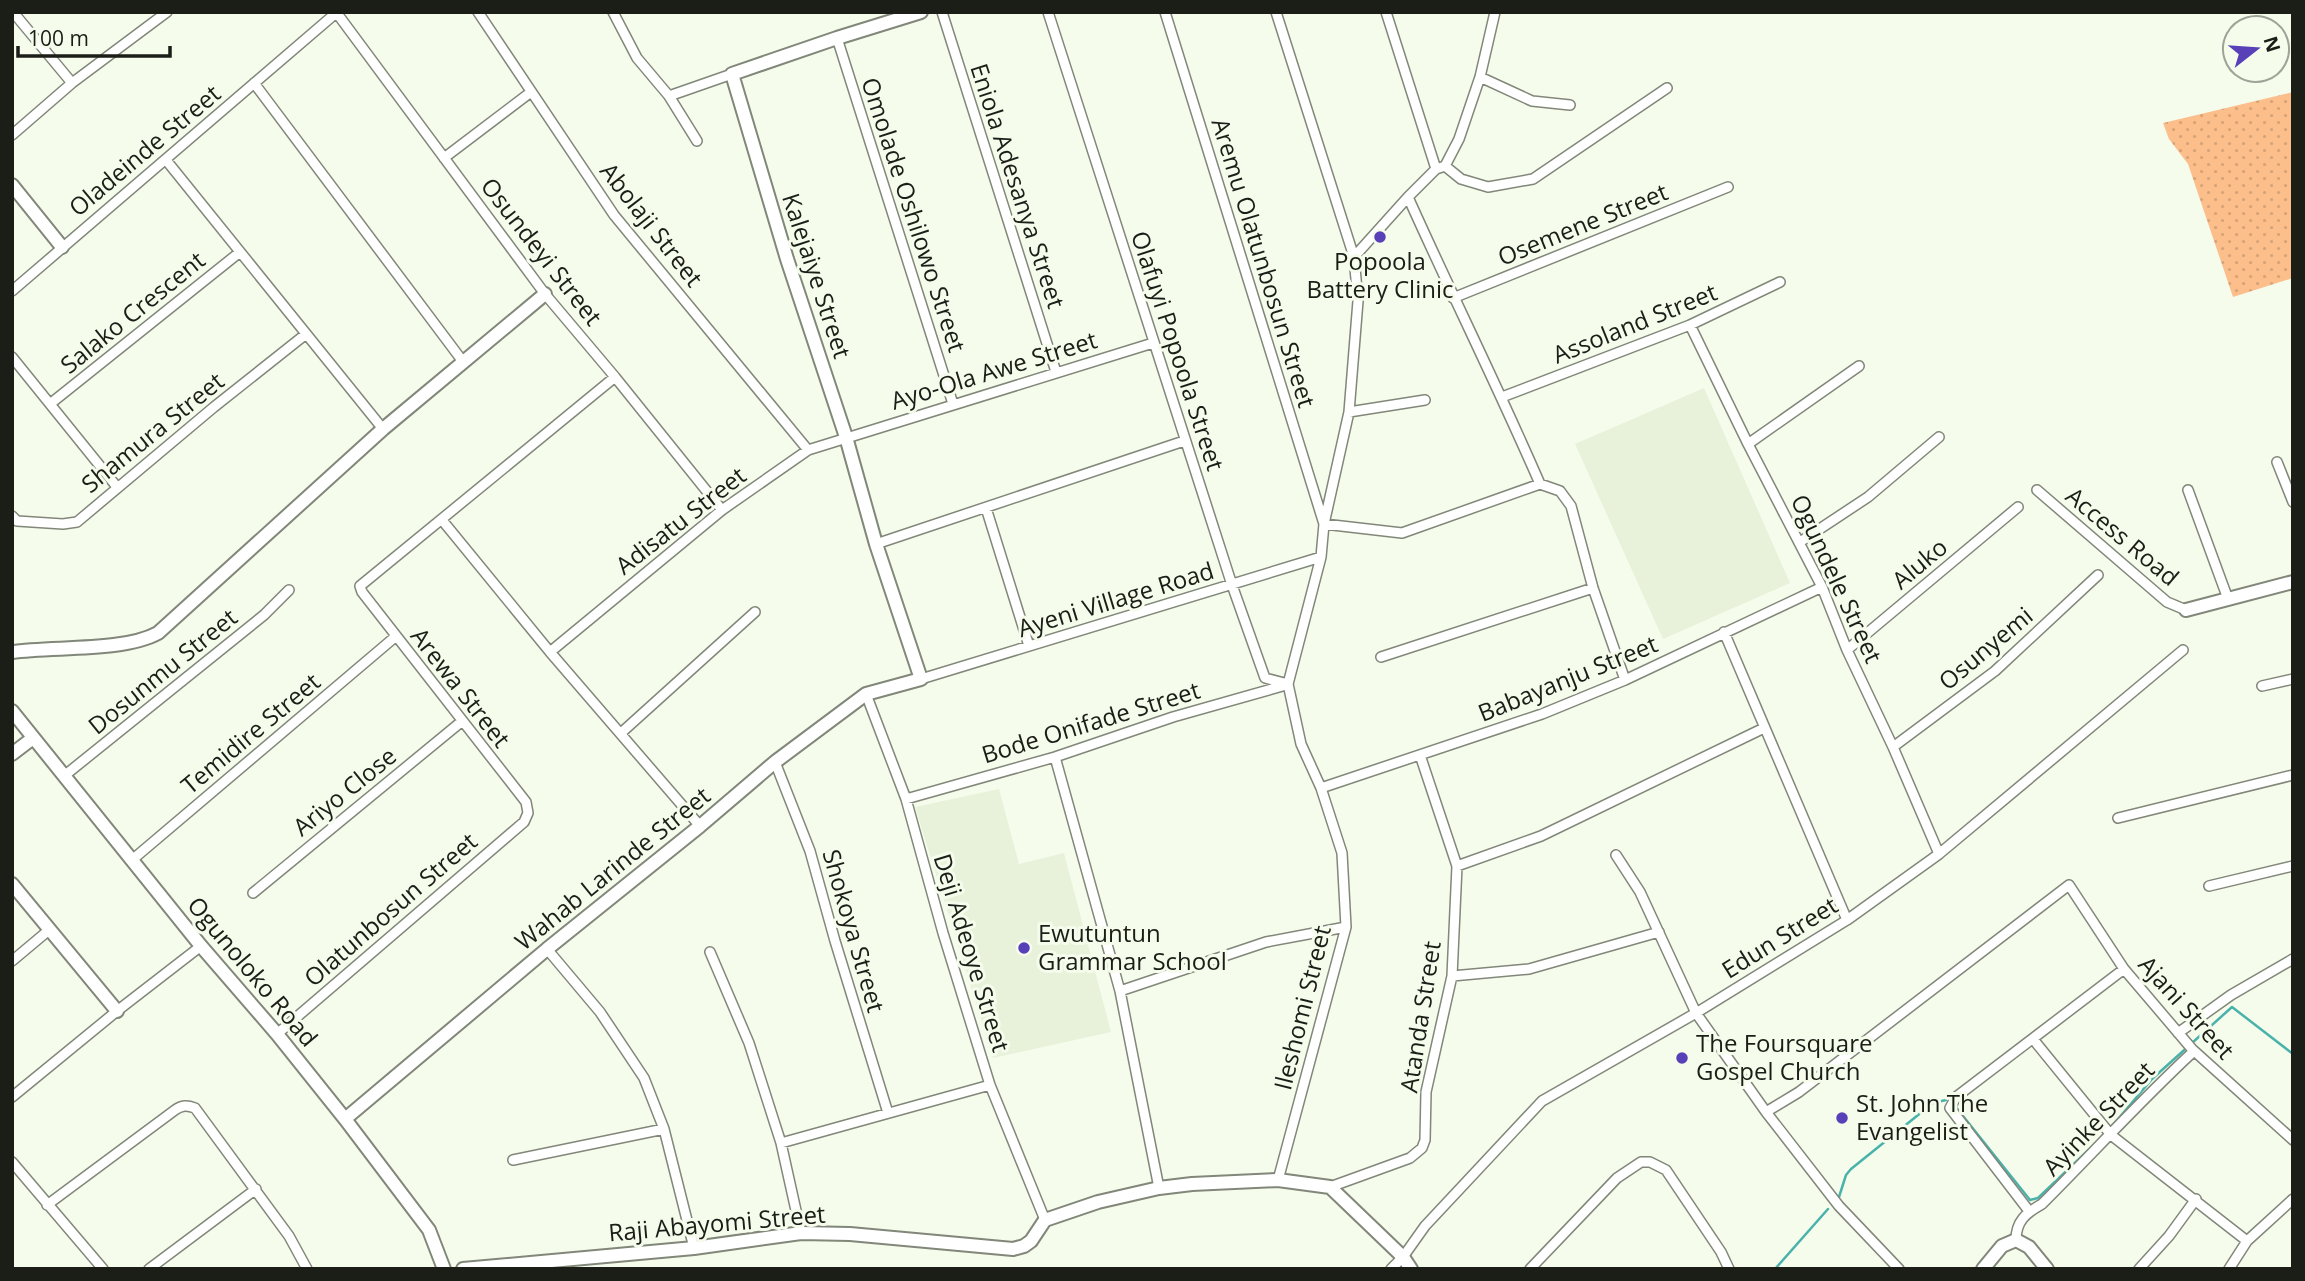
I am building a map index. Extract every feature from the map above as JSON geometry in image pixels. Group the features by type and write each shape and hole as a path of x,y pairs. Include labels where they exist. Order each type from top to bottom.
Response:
{"street":[{"path":"13,12 72,83"},
{"path":"12,135 72,83 167,12"},
{"name":"Abolaji Street","path":"478,12 614,215 808,450"},
{"path":"613,12 637,58 669,96 697,141"},
{"path":"669,96 921,12"},
{"name":"Eniola Adesanya Street","path":"942,12 1056,372"},
{"name":"Olafuyi Popoola Street","path":"1048,12 1184,441 1265,678 1288,684"},
{"name":"Aremu Olatunbosun Street","path":"1165,12 1324,524"},
{"path":"1276,12 1354,257 1358,301 1349,412 1324,524 1321,557 1288,684"},
{"path":"1386,12 1440,168 1461,179 1488,187 1533,179 1667,88"},
{"path":"1354,257 1408,197 1440,168 1459,139 1480,77 1496,12"},
{"name":"Oladeinde Street","path":"12,291 336,13"},
{"name":"Osundeyi Street","path":"336,13 545,294 722,510"},
{"name":"Omolade Oshilowo Street","path":"837,38 953,404"},
{"name":"Kalejaiye Street","path":"732,74 787,259 846,437 921,679"},
{"path":"1480,77 1532,101 1570,104"},
{"path":"254,83 464,363"},
{"path":"444,158 531,92"},
{"path":"166,160 383,429"},
{"path":"12,185 62,247"},
{"name":"Osemene Street","path":"1453,298 1728,187"},
{"path":"1408,197 1540,484"},
{"name":"Salako Crescent","path":"50,404 240,252"},
{"name":"Assoland Street","path":"1502,397 1690,325 1780,282"},
{"path":"12,652 39,648 119,645 146,640 158,633 383,429 545,294"},
{"name":"Ogundele Street","path":"1690,325 1822,587 1847,650 1939,854"},
{"name":"Shamura Street","path":"12,516 17,522 77,522 117,486 306,334"},
{"name":"Ayo-Ola Awe Street","path":"846,437 1153,343"},
{"path":"12,357 117,486"},
{"path":"1748,444 1859,366"},
{"path":"615,377 442,520 550,652 700,827"},
{"path":"1349,412 1425,400"},
{"name":"Adisatu Street","path":"550,652 722,510 808,450 846,437"},
{"path":"1800,541 1868,497 1939,437"},
{"path":"877,544 1184,441"},
{"path":"2277,462 2293,502"},
{"path":"1324,524 1402,533 1540,484 1560,491 1571,506 1593,588 1625,680"},
{"name":"Access Road","path":"2036,490 2167,602 2186,610"},
{"path":"2188,490 2228,599"},
{"name":"Aluko","path":"1847,650 2018,507"},
{"path":"986,508 1029,646"},
{"name":"Arewa Street","path":"442,520 360,586 395,637 526,802 528,813"},
{"name":"Ayeni Village Road","path":"921,679 1321,557"},
{"name":"Osunyemi","path":"1893,747 1995,671 2098,575"},
{"path":"2186,610 2293,582"},
{"name":"Babayanju Street","path":"1321,788 1542,714 1625,680 1822,587"},
{"path":"1381,657 1593,588"},
{"name":"Dosunmu Street","path":"64,776 264,615 286,593"},
{"path":"621,733 755,612"},
{"path":"1724,632 1847,920"},
{"name":"Temidire Street","path":"132,860 395,637"},
{"name":"Edun Street","path":"1391,1269 1425,1226 1542,1101 1696,1013 1847,920 1939,854 2183,650"},
{"name":"Wahab Larinde Street","path":"345,1119 547,949 700,827 775,762 866,694 921,679"},
{"path":"2262,686 2293,679"},
{"name":"Bode Onifade Street","path":"906,799 1055,757 1173,717 1288,684"},
{"name":"Ileshomi Street","path":"1278,1180 1346,927 1342,853 1321,788 1301,744 1288,684"},
{"name":"Deji Adeoye Street","path":"866,694 906,799 943,933 990,1086 1045,1220"},
{"name":"Ogunoloko Road","path":"12,711 201,946 277,1034 345,1119 429,1230 444,1269"},
{"name":"Ariyo Close","path":"253,893 461,722"},
{"path":"1457,866 1541,836 1764,728"},
{"path":"12,754 33,738"},
{"name":"Atanda Street","path":"1330,1187 1410,1158 1422,1149 1424,1140 1426,1092 1452,976 1457,866 1420,755"},
{"path":"1055,757 1120,991 1158,1188"},
{"name":"Shokoya Street","path":"775,762 810,851 888,1113"},
{"path":"2118,818 2293,775"},
{"name":"Olatunbosun Street","path":"277,1034 524,822 528,813"},
{"path":"1616,855 1640,892 1696,1013 1766,1112 1839,1206 1899,1269"},
{"path":"2209,886 2293,866"},
{"path":"12,884 117,1011"},
{"name":"Ajani Street","path":"1766,1112 1799,1092 2069,885 2124,969 2178,1034 2293,1140"},
{"path":"1120,991 1266,942 1346,927"},
{"path":"12,961 49,930"},
{"path":"1452,976 1529,969 1659,932"},
{"path":"12,1097 201,946"},
{"path":"547,949 600,1013 644,1077 664,1129 694,1248"},
{"path":"710,951 749,1043 781,1143 802,1233"},
{"path":"2178,1034 2231,995 2293,959"},
{"path":"2016,1240 2016,1228 2029,1211 1950,1108 1956,1097 2124,969"},
{"path":"2033,1040 2111,1135 2247,1241"},
{"name":"Ayinke Street","path":"2029,1211 2042,1204 2111,1135 2191,1047"},
{"path":"781,1143 990,1086"},
{"path":"47,1205 175,1110 188,1105 195,1108 256,1189 289,1236 307,1269"},
{"path":"513,1160 664,1129"},
{"path":"12,1162 103,1269"},
{"path":"1530,1269 1617,1178 1641,1162 1650,1162 1666,1170 1721,1252 1729,1269"},
{"path":"1045,1220 1098,1202 1158,1188 1278,1180 1330,1187 1403,1257 1411,1269"},
{"path":"149,1269 256,1189"},
{"path":"2139,1269 2169,1236 2196,1199"},
{"path":"2230,1269 2247,1241 2293,1199"},
{"name":"Raji Abayomi Street","path":"463,1269 694,1248 802,1233 850,1234 1013,1249 1031,1241 1045,1220"},
{"path":"1983,1269 2002,1247 2016,1240"},
{"path":"2016,1240 2029,1247 2047,1269"}],"shaded area":[{"path":"2293,92 2293,278 2233,297 2188,164 2169,139 2163,123"},
{"path":"1704,388 1790,583 1663,639 1575,444"},
{"name":"Ewutuntun Grammar School","path":"999,789 1019,864 1064,853 1111,1032 993,1058 915,807"}],"waterway":[{"path":"2113,1125 2152,1079 2232,1007 2293,1054"},
{"path":"1839,1197 1846,1175 1851,1169 1933,1103 1946,1100"},
{"path":"1955,1106 2030,1200 2038,1198 2098,1141"},
{"path":"1775,1269 1828,1209"}],"place":[{"name":"Popoola Battery Clinic","path":"1380,237"},
{"name":"Ewutuntun Grammar School","path":"1024,948"},
{"name":"The Foursquare Gospel Church","path":"1682,1058"},
{"name":"St. John The Evangelist","path":"1842,1118"}]}
